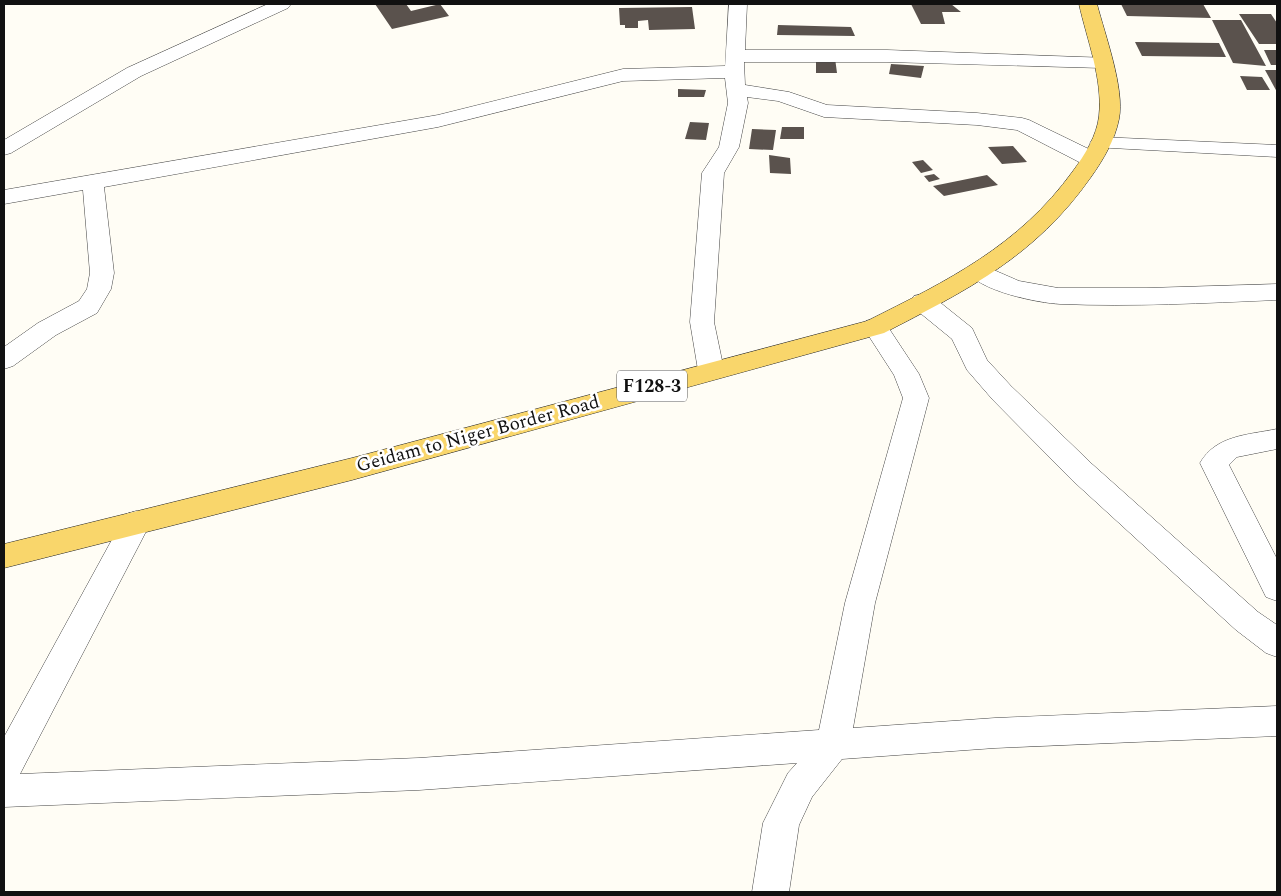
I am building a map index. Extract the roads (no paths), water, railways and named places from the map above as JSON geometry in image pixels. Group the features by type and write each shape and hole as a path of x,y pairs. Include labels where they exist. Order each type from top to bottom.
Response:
{"main road":[{"name":"Geidam to Niger Border Road","path":"4,556 352,469 875,326 923,302 980,272 1023,238 1059,204 1096,151 1109,118 1102,62 1088,4"}],"street":[{"path":"4,149 134,72 282,4"},
{"path":"710,370 702,322 713,173 729,147 738,103 735,73 738,4"},
{"path":"4,197 241,158 266,151 438,121 623,75 735,73 887,56 1102,62"},
{"path":"735,73 782,96 824,111 977,119 1022,124 1096,151 1277,151"},
{"path":"4,360 47,329 88,307 99,289 102,273 92,181"},
{"path":"980,272 1013,288 1058,296 1147,296 1277,292"},
{"path":"923,302 963,334 976,364 1002,393 1082,472 1247,621 1277,643"},
{"path":"771,892 781,823 800,785 834,745 860,603 916,398 906,374 875,326"},
{"path":"1277,439 1229,449 1214,463 1277,588"},
{"path":"4,770 136,522"},
{"path":"4,791 419,774 995,732 1277,721"}]}
